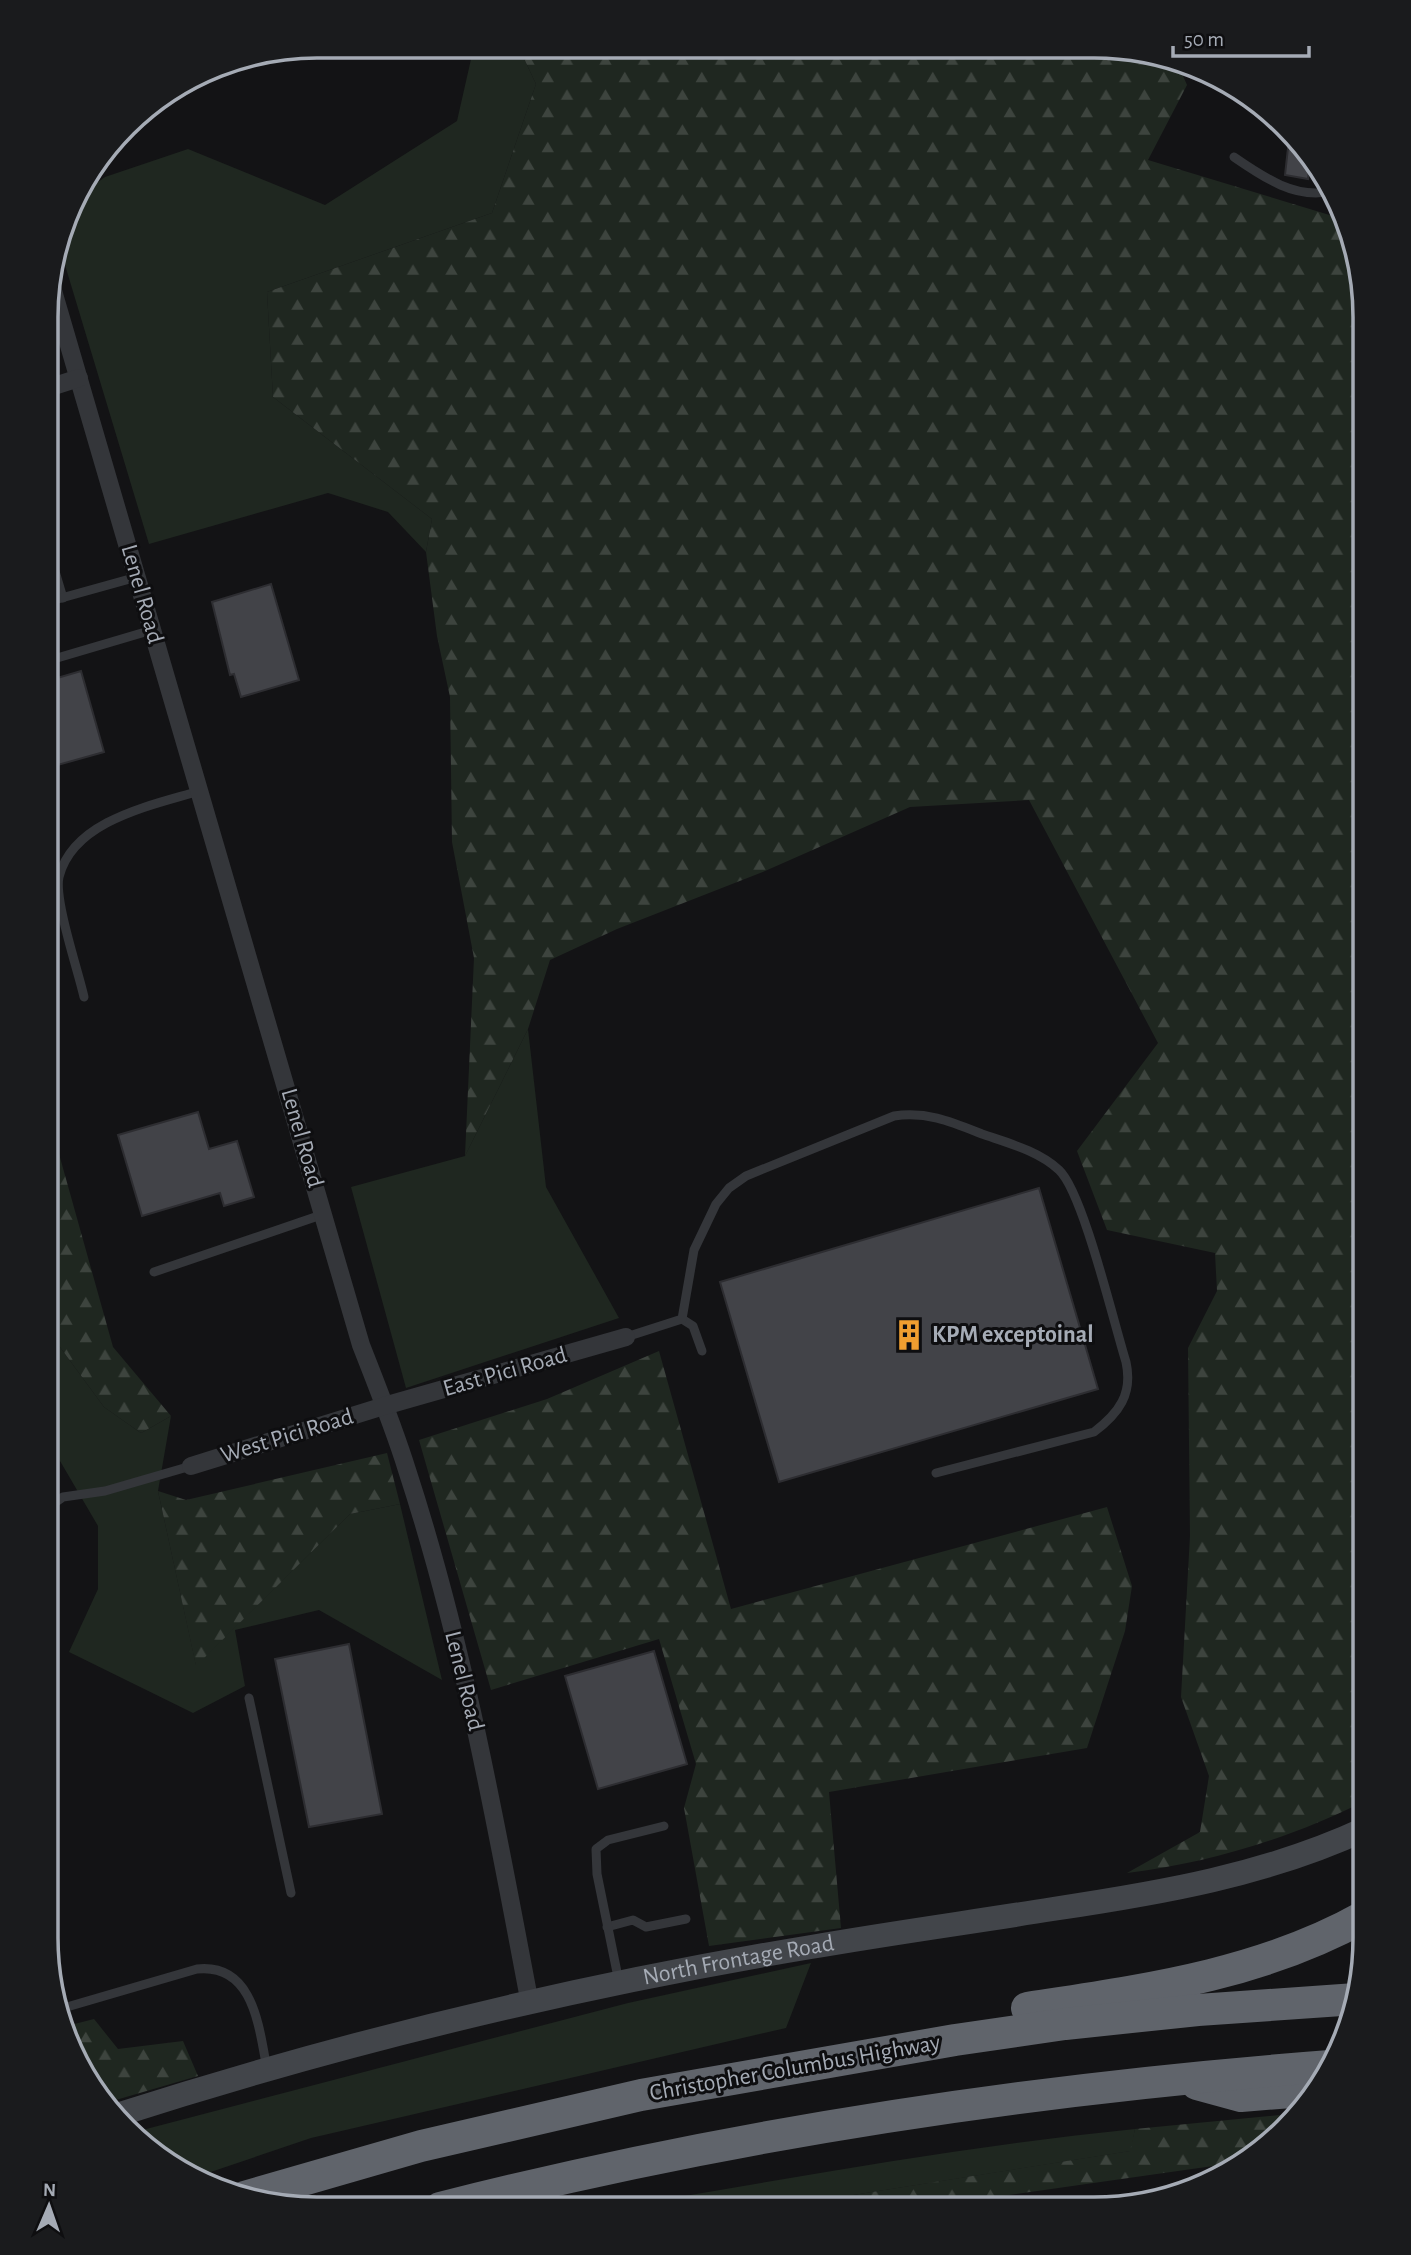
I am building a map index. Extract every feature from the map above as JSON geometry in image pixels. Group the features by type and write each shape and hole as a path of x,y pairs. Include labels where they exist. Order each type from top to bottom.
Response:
{"highway":[{"path":"955,2040 990,2014 1135,1991 1237,1970 1284,1954 1353,1922"},
{"name":"Christopher Columbus Highway","path":"264,2191 421,2146 628,2097 955,2040 1198,2010 1345,2000"},
{"path":"488,2197 665,2156 910,2111 1177,2078 1320,2067"},
{"path":"1177,2078 1241,2096 1304,2091"}],"main road":[{"name":"North Frontage Road","path":"126,2113 418,2030 530,2004 808,1947 1217,1881 1311,1852 1353,1834"}],"street":[{"name":"Lenel Road","path":"58,308 361,1345 407,1470 459,1654 487,1776 530,2004"},
{"path":"58,385 79,379"},
{"name":"East Pici Road","path":"384,1406 626,1337"},
{"name":"West Pici Road","path":"191,1465 384,1406"}],"lane":[{"path":"1234,157 1289,189 1322,193"},
{"path":"58,599 137,577"},
{"path":"58,581 63,597"},
{"path":"58,658 152,630"},
{"path":"84,997 60,897 59,877 71,853 87,836 112,820 199,791"},
{"path":"682,1320 694,1250 704,1226 723,1196 746,1176 894,1116 913,1113 944,1119 1045,1159 1062,1173 1075,1192 1126,1362 1129,1376 1126,1397 1114,1415 1094,1432 936,1473"},
{"path":"154,1272 324,1214"},
{"path":"626,1337 682,1320 693,1326 702,1351"},
{"path":"58,1501 63,1497 105,1491 191,1465"},
{"path":"249,1698 292,1893"},
{"path":"620,1985 595,1859 596,1849 608,1840 664,1826"},
{"path":"607,1927 633,1920 646,1927 686,1919"},
{"path":"68,2007 197,1969 217,1970 234,1979 251,2000 267,2071"}],"green space":[{"path":"471,58 524,58 536,84 492,213 267,292 273,397 432,519 426,552 388,512 328,493 149,544 64,262 77,218 93,186 105,177 188,149 325,205 457,121"},
{"path":"524,58 1128,60 1182,74 1187,85 1148,160 1333,216 1348,266 1353,300 1353,1807 1279,1837 1219,1856 1127,1873 1200,1832 1209,1776 1181,1697 1190,1536 1188,1348 1217,1291 1215,1253 1107,1230 1077,1151 1158,1043 1029,800 910,807 765,871 617,929 550,960 528,1029 465,1156 474,958 452,842 450,697 437,636 426,552 432,519 273,397 267,292 492,213 536,84"},
{"path":"528,1029 546,1187 619,1318 406,1388 351,1187 465,1156"},
{"path":"58,1150 113,1347 171,1416 141,1433 104,1407 58,1344"},
{"path":"58,1344 104,1407 141,1433 171,1416 158,1491 196,1665 350,1514 400,1504 442,1680 319,1610 235,1630 245,1686 193,1713 69,1652 98,1589 98,1526 58,1458"},
{"path":"659,1351 731,1609 1107,1507 1132,1586 1125,1631 1087,1748 829,1792 841,1928 709,1946 684,1808 696,1764 659,1639 491,1690 419,1440 547,1399"},
{"path":"387,1453 400,1504 350,1514 196,1666 158,1491 186,1500"},
{"path":"811,1963 786,2028 311,2138 207,2173 173,2154 143,2130 628,2003"},
{"path":"94,2019 118,2049 183,2041 198,2076 115,2100 92,2068 73,2024"},
{"path":"1283,2115 1252,2144 1213,2169 1213,2166 995,2197 841,2197 1130,2151 1135,2129"},
{"path":"1135,2129 1131,2151 841,2197 679,2197 898,2160"}],"building":[{"path":"1288,148 1309,171 1308,179 1285,175"},
{"path":"271,584 299,680 241,697 234,674 230,675 212,602"},
{"path":"81,671 104,752 58,765 58,678"},
{"path":"198,1112 209,1149 237,1141 254,1197 224,1206 220,1193 142,1216 118,1135"},
{"name":"KPM exceptoinal","path":"1039,1188 1098,1389 779,1482 720,1282"},
{"path":"349,1644 382,1814 309,1827 275,1659"},
{"path":"654,1651 687,1764 598,1789 565,1676"}],"place":[{"name":"KPM exceptoinal","path":"909,1335"}]}
